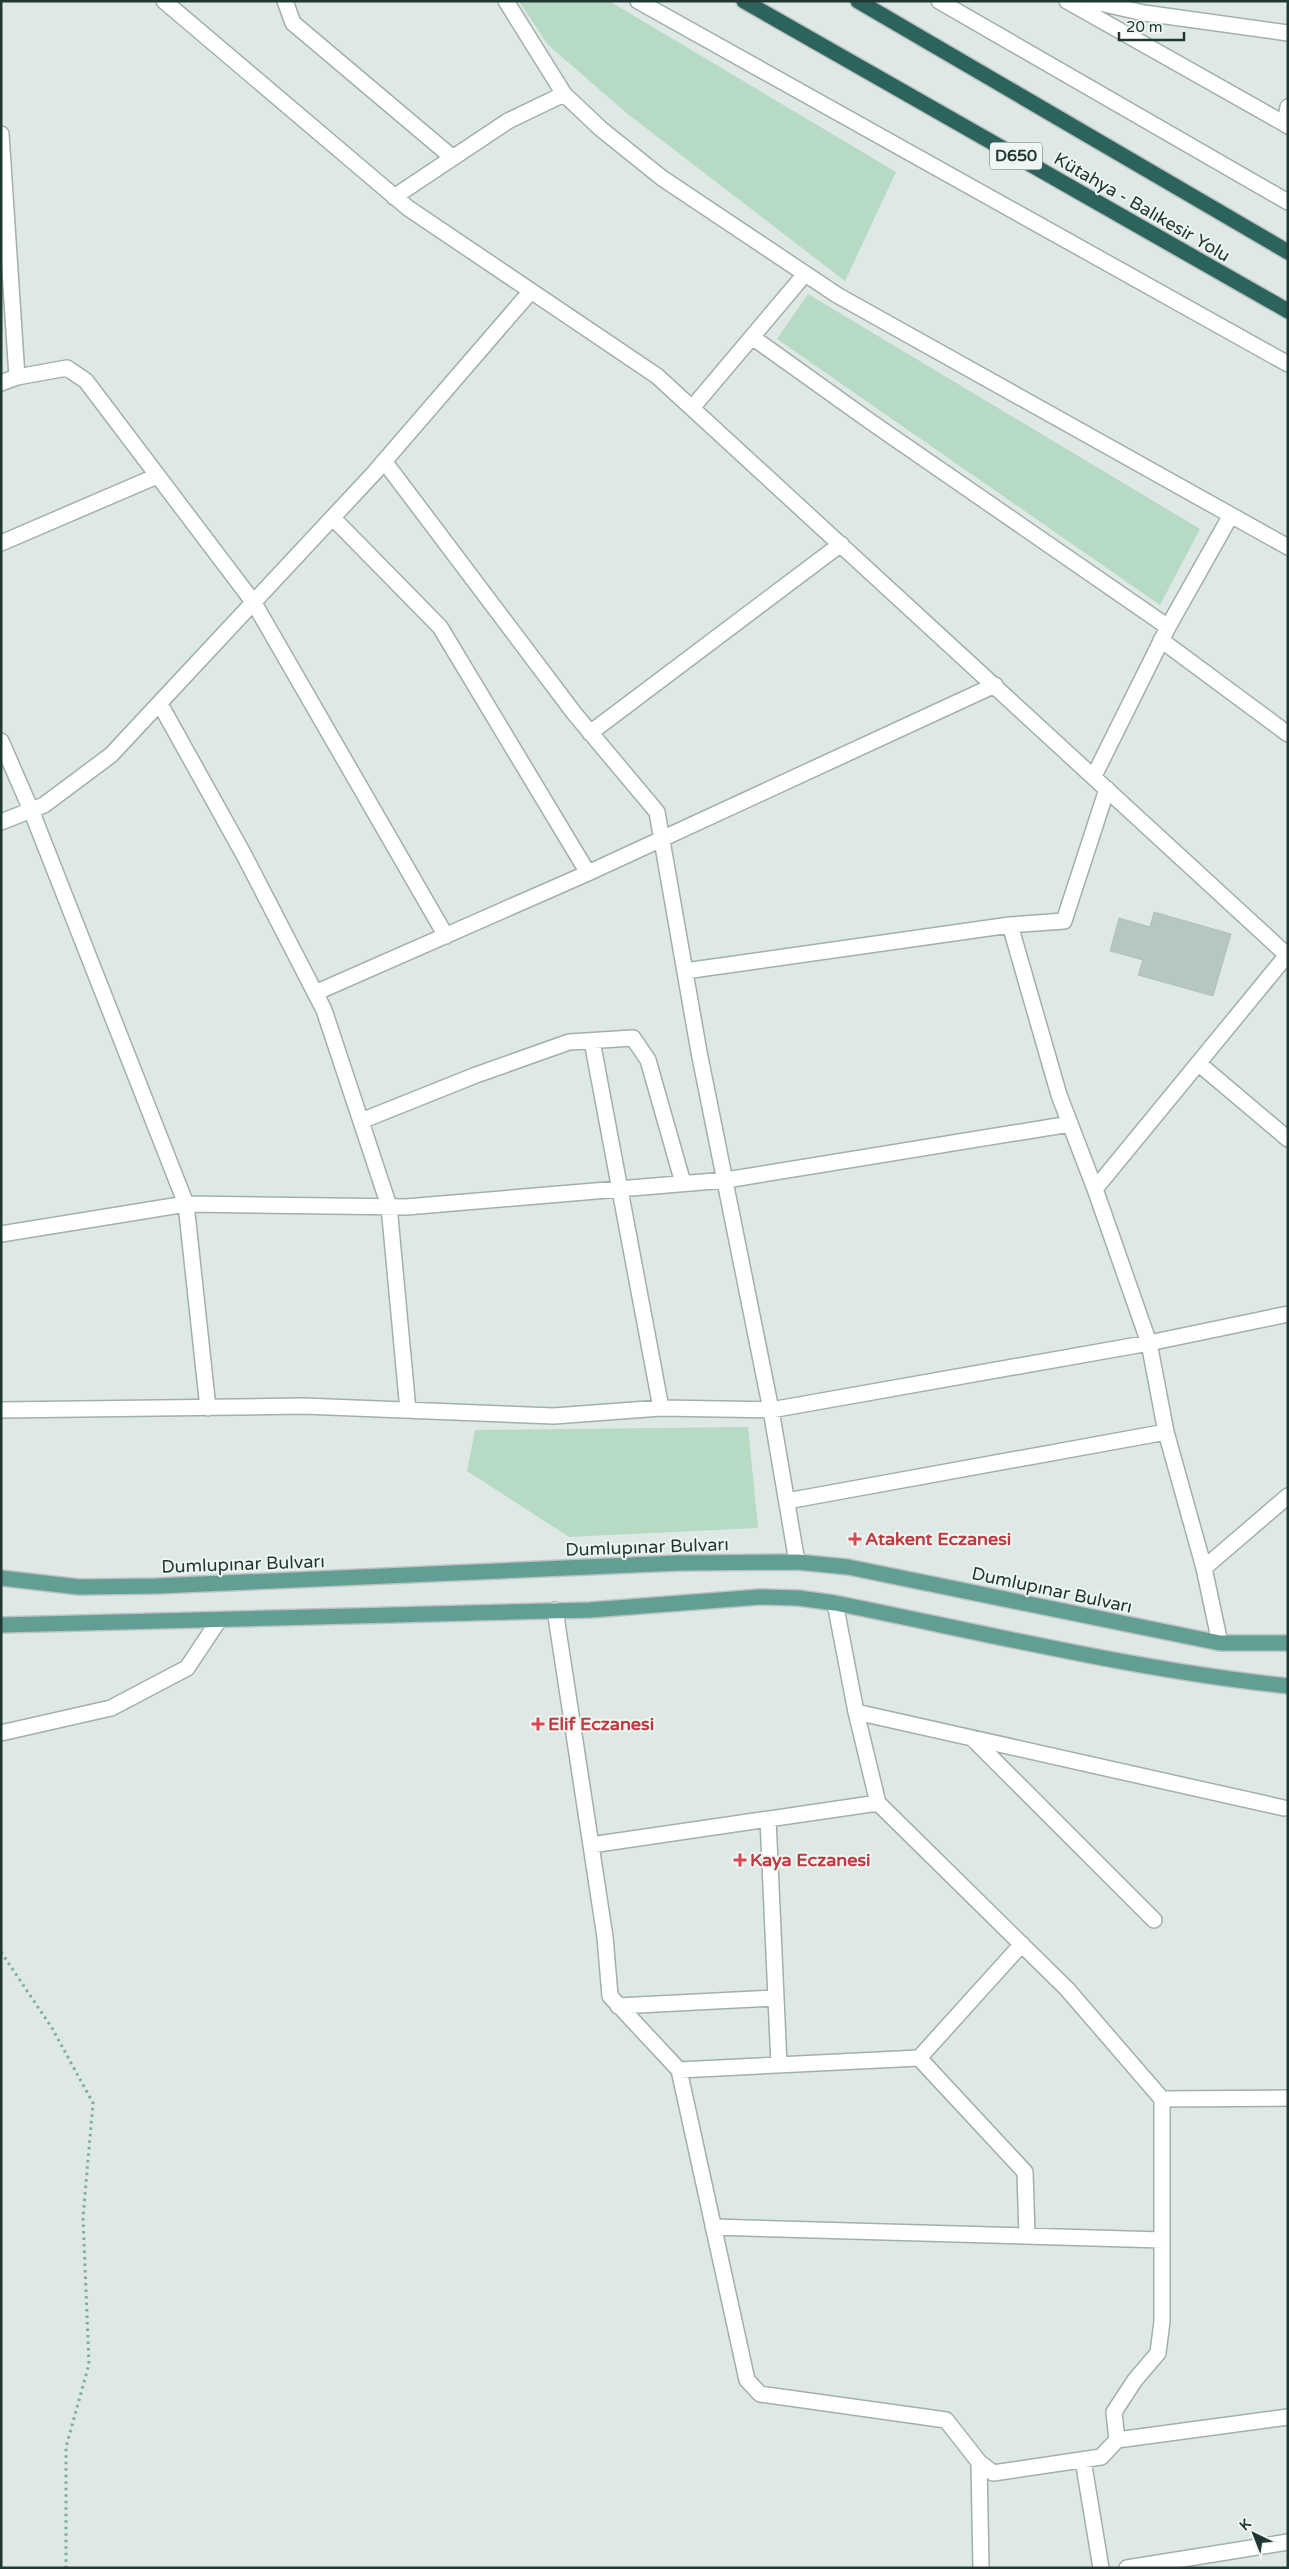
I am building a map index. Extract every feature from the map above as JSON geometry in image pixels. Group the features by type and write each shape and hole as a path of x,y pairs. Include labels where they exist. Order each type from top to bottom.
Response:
{"highway":[{"name":"Kütahya - Balıkesir Yolu","path":"744,1 1288,311"},
{"name":"Kütahya - Balıkesir Yolu","path":"858,1 1288,252"}],"main road":[{"name":"Dumlupınar Bulvarı","path":"1,1578 79,1586 157,1586 678,1563 797,1562 848,1567 1220,1644 1288,1643"},
{"path":"1,1625 555,1610 760,1596 798,1598 835,1603 1116,1660 1231,1680 1288,1686"}],"street":[{"path":"164,1 416,214 657,376 1287,955 1095,1189"},
{"path":"285,1 293,23 453,158"},
{"path":"506,1 564,94 601,129 662,178 837,295 1288,547"},
{"path":"638,1 1288,364"},
{"path":"939,1 1288,202"},
{"path":"1067,1 1286,125 1288,107"},
{"path":"1091,1 1147,7 1288,32"},
{"path":"394,196 508,121 564,94"},
{"path":"1,134 5,256 17,377"},
{"path":"692,408 805,274"},
{"path":"1,822 44,805 111,755 333,518 531,291"},
{"path":"752,337 1165,633 1288,734"},
{"path":"1,383 17,377 67,368 86,382 254,603 446,936"},
{"path":"384,461 590,732 657,812 699,1052 771,1410 797,1562"},
{"path":"1,543 157,476"},
{"path":"1094,776 1165,633 1231,515"},
{"path":"333,518 440,627 588,873"},
{"path":"590,732 841,544"},
{"path":"315,994 588,873 995,685"},
{"path":"160,704 244,855 324,1010 389,1206 408,1410"},
{"path":"1,741 31,810 186,1204 208,1408"},
{"path":"685,971 1010,925 1064,921 1107,789"},
{"path":"1010,925 1058,1095 1095,1189 1149,1343 1166,1432 1204,1568 1220,1644"},
{"path":"361,1121 485,1071 570,1042 633,1038 648,1060 682,1184"},
{"path":"592,1040 661,1408"},
{"path":"1198,1063 1288,1139"},
{"path":"1,1234 186,1204 389,1206 726,1180 1070,1124"},
{"path":"1,1410 304,1406 554,1416 661,1408 771,1410 1149,1343 1288,1314"},
{"path":"787,1501 1166,1432"},
{"path":"1204,1568 1288,1496"},
{"path":"835,1603 856,1712 878,1802 1067,1989 1162,2099 1162,2321 1158,2353 1135,2380 1114,2412 1118,2440"},
{"path":"555,1610 605,1937 610,1996 679,2070 747,2380 760,2394 946,2420 979,2462 993,2473 1101,2457 1118,2440 1288,2417"},
{"path":"1,1733 111,1708 187,1668 219,1620"},
{"path":"856,1712 1284,1808"},
{"path":"972,1738 1154,1920"},
{"path":"590,1845 878,1802"},
{"path":"768,1819 779,2065"},
{"path":"679,2070 919,2058 1022,1944"},
{"path":"618,2006 776,1998"},
{"path":"919,2058 1025,2172 1027,2236"},
{"path":"1162,2099 1288,2098"},
{"path":"713,2226 1162,2240"},
{"path":"1083,2460 1101,2568"},
{"path":"979,2462 980,2568"},
{"path":"1127,2568 1288,2542"}],"path":[{"path":"1,1952 52,2028 93,2103 84,2217 89,2364 66,2447 66,2568"}],"green space":[{"path":"519,1 609,1 896,172 845,281 629,115 548,45"},
{"path":"808,294 1200,529 1160,605 777,339"},
{"path":"748,1427 758,1528 569,1537 467,1471 475,1430"}],"building":[{"path":"1154,912 1231,934 1213,996 1138,975 1143,960 1110,951 1119,918 1150,927"}],"place":[{"name":"Atakent Eczanesi","path":"855,1539"},
{"name":"Elif Eczanesi","path":"538,1724"},
{"name":"Kaya Eczanesi","path":"740,1860"}]}
